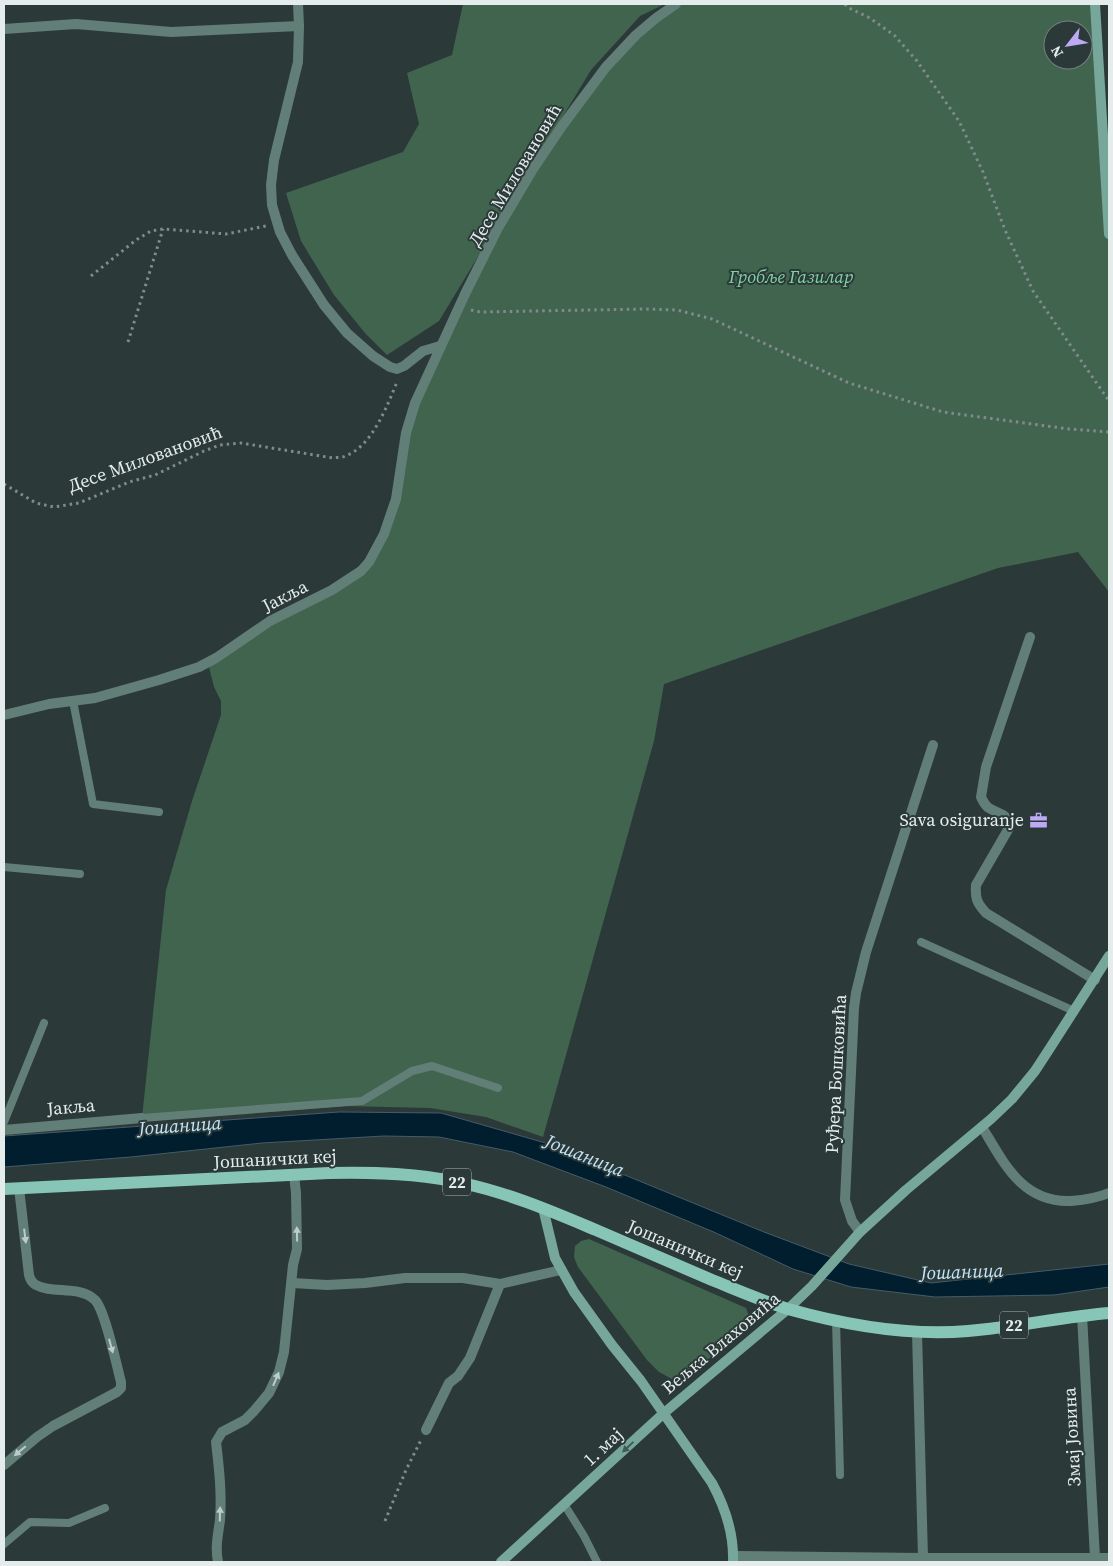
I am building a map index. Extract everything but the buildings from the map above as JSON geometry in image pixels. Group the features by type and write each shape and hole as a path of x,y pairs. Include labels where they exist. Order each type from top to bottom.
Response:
{"main road":[{"name":"Јошанички кеј","path":"4,1189 368,1172 413,1175 461,1182 543,1208 724,1284 788,1308"},
{"name":"22","path":"788,1308 836,1320 917,1332 982,1330 1082,1315 1109,1313"}],"street":[{"path":"298,4 298,62 274,160 271,185 272,205 276,223 306,278 324,305 347,333 372,356 390,368 397,369 404,366 423,351 440,346"},
{"name":"Десе Миловановић","path":"440,346 513,201 562,126 623,47 656,18 676,4"},
{"path":"1095,4 1109,234"},
{"path":"4,29 76,24 171,32 299,26"},
{"name":"Јакља","path":"4,715 49,704 95,698 159,680 208,662 270,621 332,590 360,571 368,562 384,534 396,499 403,446 409,420 440,346"},
{"path":"1030,636 986,767 981,797 989,808 1003,814 1008,821 1008,828 976,885 976,894 978,903 986,913 1095,980"},
{"name":"Руђера Бошковића","path":"860,1232 852,1222 845,1200 856,993 866,952 933,745"},
{"path":"860,1232 1012,1099 1040,1064 1109,956"},
{"name":"Јакља","path":"4,1130 142,1118"},
{"path":"982,1127 997,1152 1018,1180 1039,1196 1049,1200 1061,1201 1084,1200 1109,1193"},
{"path":"218,1562 216,1544 220,1521 220,1480 216,1442 222,1432 245,1420 254,1411 269,1393 279,1372 284,1352 293,1265 297,1248 294,1175"},
{"path":"4,1465 53,1426 110,1396 121,1388 103,1316 95,1300 74,1291 35,1285 29,1276 19,1188"},
{"path":"543,1208 550,1242 561,1270 588,1313 664,1413"},
{"name":"Вељка Влаховића","path":"734,1559 730,1529 720,1498 712,1483 664,1413 812,1286 860,1232"},
{"path":"292,1283 365,1283 405,1278 463,1278 500,1284 561,1270"},
{"path":"426,1430 449,1383 458,1376 470,1358 500,1284"},
{"name":"Змај Јовина","path":"1082,1315 1095,1558"},
{"path":"917,1332 923,1558"},
{"name":"1. мај","path":"501,1562 664,1413"},
{"path":"734,1559 1109,1558"}],"lane":[{"path":"73,701 93,804 159,812"},
{"path":"4,867 80,874"},
{"path":"921,942 1074,1011"},
{"path":"4,1122 44,1023"},
{"path":"142,1118 362,1101 412,1071 432,1066 498,1088"},
{"path":"836,1320 840,1475"},
{"path":"564,1504 584,1536 597,1562"},
{"path":"4,1544 30,1522 69,1523 105,1508"}],"path":[{"path":"845,4 847,7 870,18 895,36 917,61 958,121 983,172 1005,230 1033,291 1109,401"},
{"path":"91,276 136,240 151,231 163,229 226,234 276,223"},
{"path":"128,342 163,229"},
{"path":"459,307 480,312 644,308 677,310 712,319 849,383 943,412 1070,429 1109,432"},
{"name":"Десе Миловановић","path":"4,484 36,503 54,507 79,503 129,482 155,475 204,451 220,446 241,443 333,458 344,457 365,442 376,426 398,380 397,369"},
{"path":"385,1521 406,1470 426,1430"}],"green space":[{"path":"463,4 665,4 640,16 591,70 439,321 387,355 365,333 334,295 301,241 286,193 403,152 419,124 407,73 452,55"},
{"name":"Гробље Газилар","path":"676,4 1095,4 1104,142 1109,143 1109,592 1078,552 998,568 664,684 654,741 543,1137 486,1117 430,1108 345,1106 270,1112 142,1118 166,890 192,801 221,715 221,701 214,687 208,663 351,578 384,534 406,433 498,228 606,67"},
{"path":"589,1239 746,1308 749,1316 746,1326 688,1377 672,1379 659,1372 647,1360 578,1267 574,1257 575,1246 581,1241"}],"water":[{"name":"Јошаница","path":"339,1112 441,1113 549,1144 764,1232 849,1264 931,1283 1109,1264 1109,1287 1054,1295 935,1297 851,1287 793,1269 716,1233 606,1187 513,1152 439,1137 384,1136 262,1143 131,1157 4,1167 4,1136"}],"place":[{"name":"Sava osiguranje","path":"1038,820"}]}
